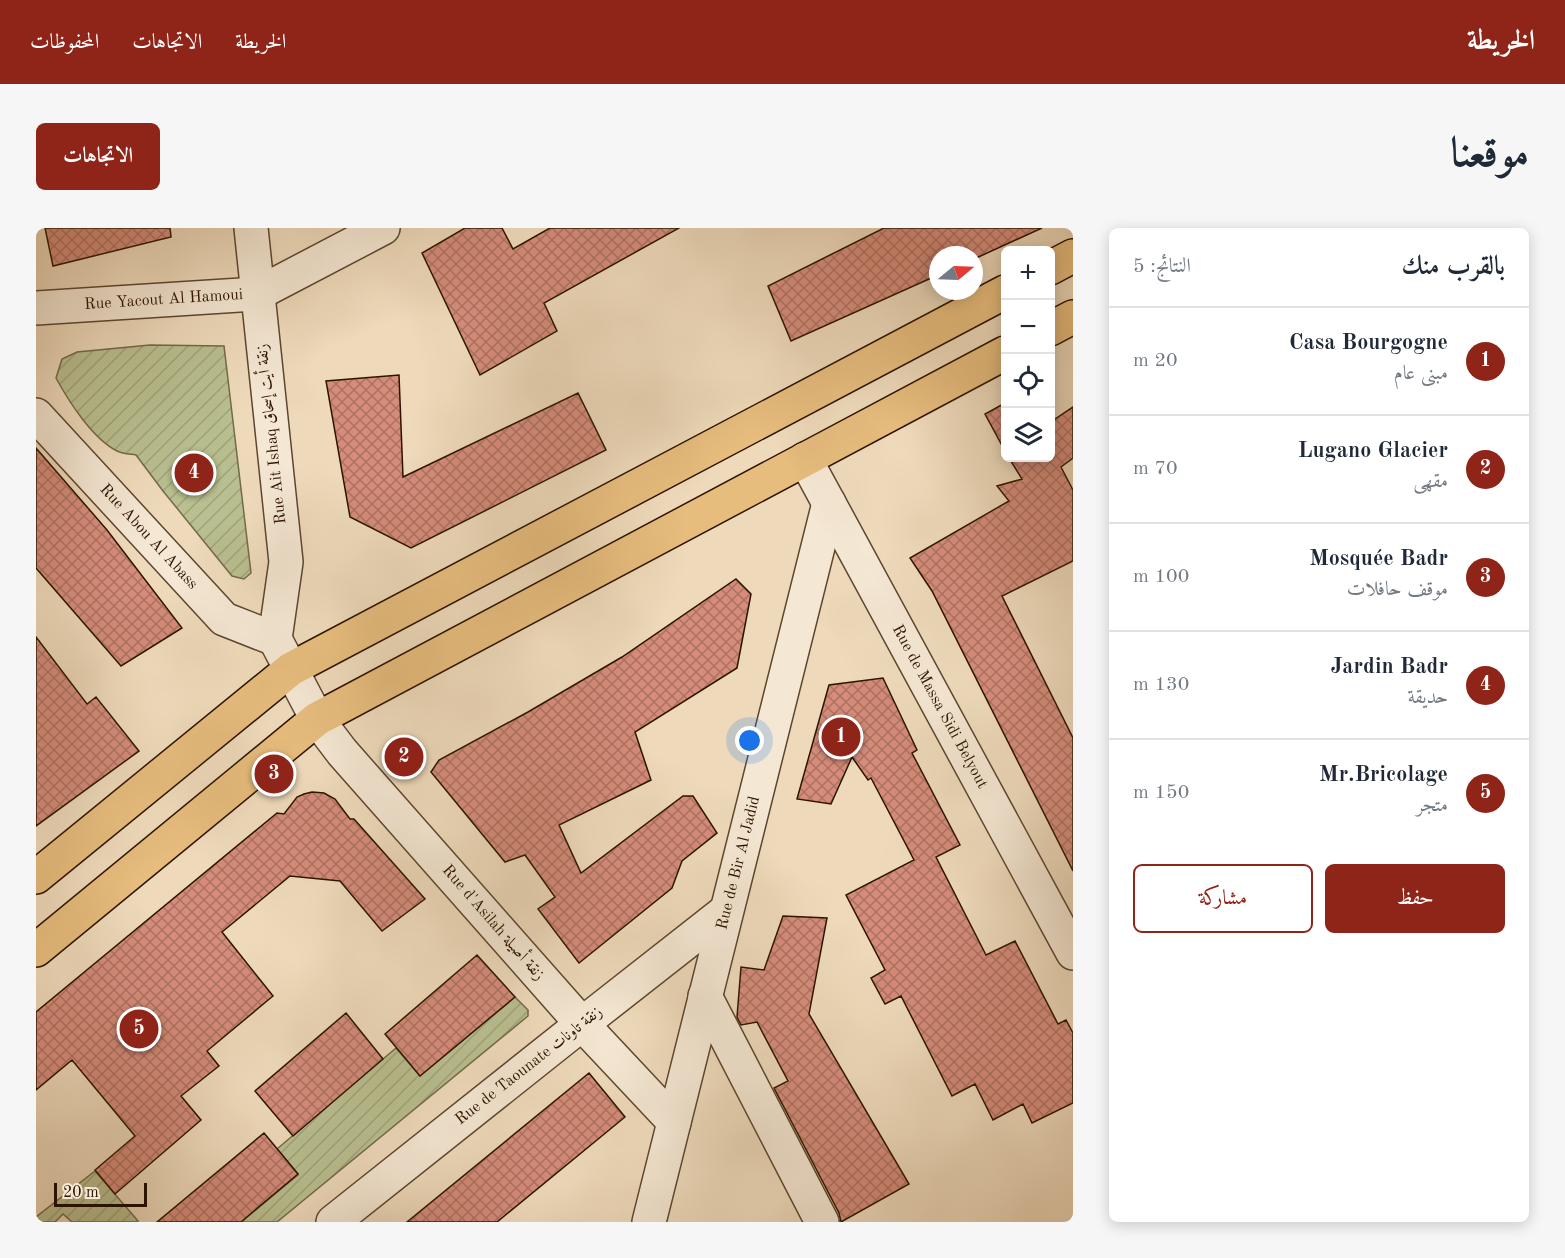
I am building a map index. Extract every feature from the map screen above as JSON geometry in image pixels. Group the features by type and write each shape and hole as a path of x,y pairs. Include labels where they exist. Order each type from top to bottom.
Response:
{"main road":[{"path":"1055,265 1073,256"},
{"path":"36,877 291,669 1001,294"},
{"path":"1055,326 1073,317"},
{"path":"36,950 317,718 1003,354"}],"street":[{"name":"Rue Ait Ishaq زنقة أيت إسحاق","path":"251,228 286,562 275,639"},
{"name":"Rue Yacout Al Hamoui","path":"36,308 257,294 383,228"},
{"name":"Rue Abou Al Abass","path":"36,415 224,619 275,639"},
{"name":"Rue de Massa Sidi Belyout","path":"805,459 1073,954"},
{"name":"Rue de Bir Al Jadid","path":"648,1222 829,503"},
{"name":"Rue d'Asilah زنقة أصيلة","path":"275,639 317,718 350,760 582,1024 674,1122"},
{"name":"Rue de Taounate زنقة تاونات","path":"333,1222 726,912"},
{"path":"705,996 822,1222"}],"green space":[{"path":"150,345 224,346 251,573 244,579 232,576 136,455 117,451 99,438 75,408 56,378 62,359 77,352"},
{"path":"515,997 528,1010 528,1016 277,1222 241,1222 298,1175 277,1149 396,1048 420,1076"},
{"path":"95,1171 137,1222 72,1222 63,1214 55,1222 36,1222 36,1217"}],"building":[{"path":"45,228 170,228 171,237 53,266"},
{"path":"465,228 502,228 513,249 550,228 679,228 544,303 557,331 480,375 422,253"},
{"path":"884,228 1042,228 983,255 983,246 929,246 929,279 791,341 768,286"},
{"path":"399,375 403,477 578,393 606,450 411,548 350,517 326,381"},
{"path":"1001,405 1001,444 985,414"},
{"path":"1073,407 1073,458 1061,467 1073,490 1073,561 1002,596 1073,738 1073,871 932,591 910,558 1009,501 997,486 1022,479 1011,462 1055,462 1055,419"},
{"path":"36,448 107,530 182,628 121,666 36,568"},
{"path":"736,579 751,594 737,668 635,732 651,780 559,825 581,873 683,796 693,796 717,833 682,861 672,888 579,963 538,909 555,897 525,855 505,862 431,772 439,760 528,712 622,657"},
{"path":"36,637 87,704 96,697 139,751 36,826"},
{"path":"883,678 917,750 912,753 960,845 936,857 986,955 1015,941 1058,1024 1066,1020 1073,1033 1073,1103 1032,1123 1023,1104 993,1120 975,1084 952,1096 901,996 885,1004 871,978 885,970 846,895 914,860 871,778 868,780 852,757 831,804 797,799 829,685"},
{"path":"312,792 324,793 335,799 350,819 354,819 425,899 382,931 340,881 290,876 222,932 273,996 207,1051 219,1066 181,1096 201,1120 115,1194 95,1170 135,1136 72,1060 36,1090 36,1012 277,813 284,814 297,797"},
{"path":"783,916 827,918 809,1014 909,1184 841,1222 839,1213 774,1088 788,1081 757,1022 741,1025 737,1017 741,967 764,970"},
{"path":"477,955 515,997 420,1076 385,1034"},
{"path":"346,1013 383,1059 293,1136 255,1091"},
{"path":"589,1073 625,1117 497,1222 407,1222"},
{"path":"264,1133 298,1174 241,1222 157,1222"}],"place":[{"name":"Jardin Badr","path":"194,473"},
{"name":"Casa Bourgogne","path":"841,737"},
{"name":"Lugano Glacier","path":"404,757"},
{"name":"Mosquée Badr","path":"274,774"},
{"name":"Mr.Bricolage","path":"139,1029"}]}
